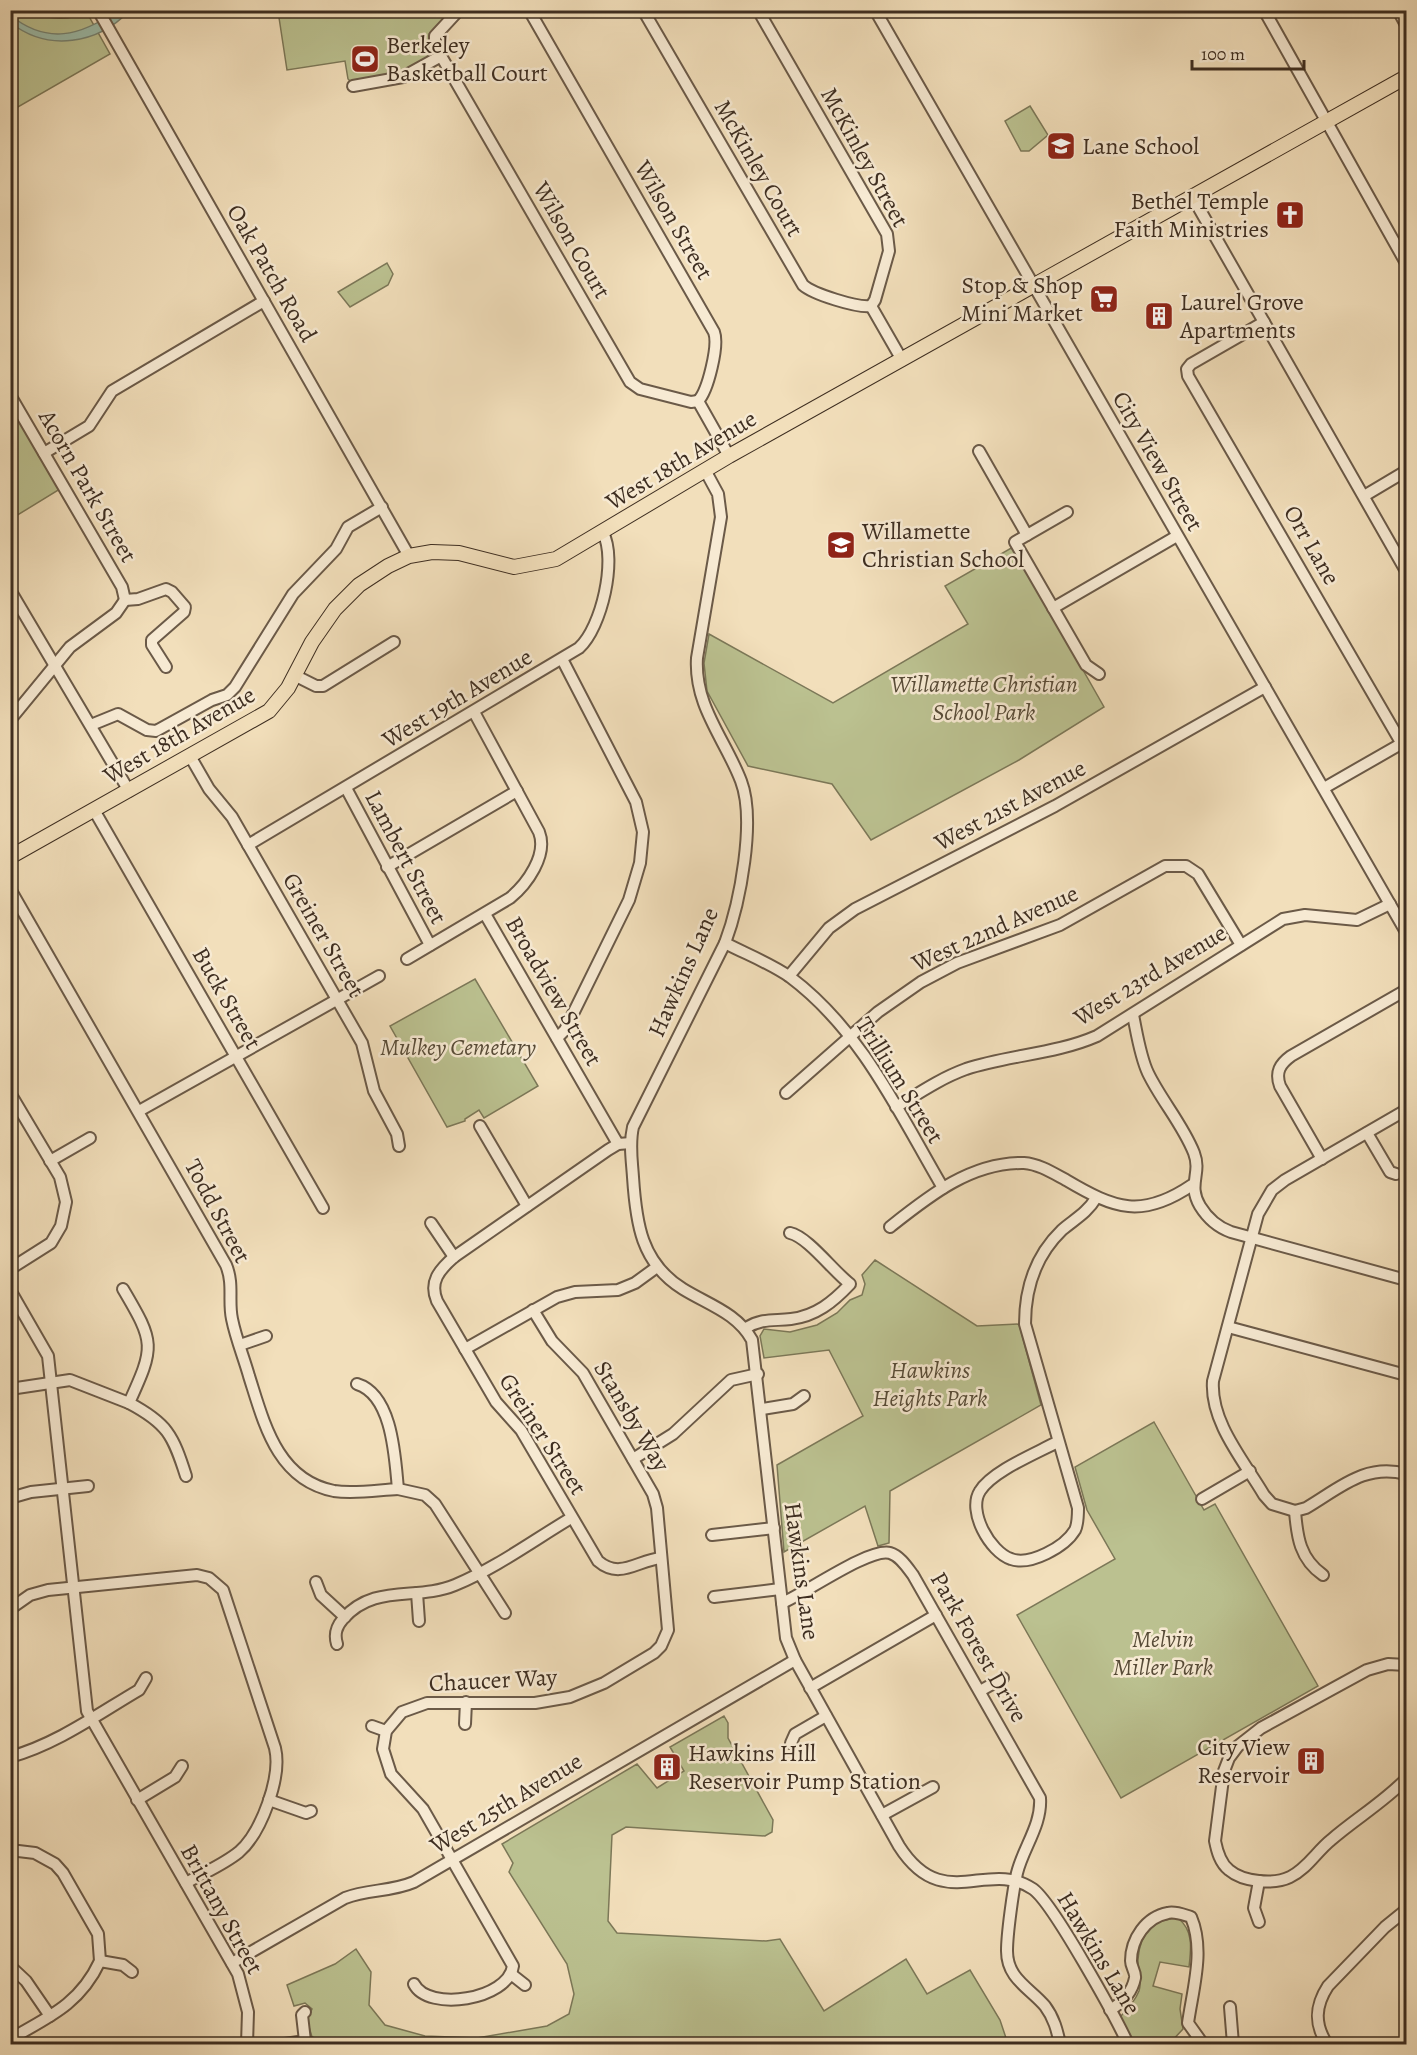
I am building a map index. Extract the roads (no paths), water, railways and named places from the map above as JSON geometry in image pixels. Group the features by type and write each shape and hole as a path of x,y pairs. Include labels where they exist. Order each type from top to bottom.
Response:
{"main road":[{"name":"West 18th Avenue","path":"10,857 264,714 279,701 296,676 318,631 346,597 371,576 409,556 444,552 502,566 528,566 556,559 729,456 1407,77"}],"street":[{"name":"Oak Patch Road","path":"98,10 409,556"},
{"path":"352,86 403,77 441,56 435,45 435,36 459,10"},
{"name":"Wilson Street","path":"529,10 714,332 716,348 703,394 698,401"},
{"name":"McKinley Court","path":"643,10 803,285 813,292 862,306 871,306"},
{"name":"McKinley Street","path":"758,10 887,234 889,251 875,300 871,306"},
{"name":"City View Street","path":"875,10 1407,932"},
{"path":"1264,10 1325,122 1407,263"},
{"path":"1398,10 1407,26"},
{"name":"Wilson Court","path":"441,56 630,382 640,389 688,402 698,401"},
{"path":"1192,196 1407,570"},
{"path":"44,453 89,426 112,391 264,301"},
{"path":"871,306 902,360"},
{"name":"Orr Lane","path":"1264,322 1194,362 1187,369 1189,378 1405,745"},
{"name":"Acorn Park Street","path":"10,395 122,587 125,600"},
{"path":"698,401 729,456"},
{"path":"979,452 1027,535"},
{"name":"Hawkins Lane","path":"705,470 718,494 721,518 697,658 696,679 706,712 740,779 749,817 734,912 725,943 637,1118 631,1143 638,1228 646,1251 657,1267 682,1288 730,1314 746,1328 756,1351 786,1638 810,1688 882,1815 913,1866 934,1879 958,1882 1016,1882 1034,1890 1046,1902 1128,2044"},
{"path":"1364,496 1407,471"},
{"path":"91,726 118,714 147,730 156,730 212,700 227,696 235,687 293,594 336,549 348,527 382,507"},
{"path":"1067,512 1015,542 1086,665 1099,674"},
{"name":"West 19th Avenue","path":"248,845 474,712 562,659 587,641 599,615 610,551 603,532"},
{"path":"1053,608 1177,536"},
{"path":"10,720 77,641 116,613 125,600 138,599 161,590 172,592 186,611 152,642 166,667"},
{"path":"11,592 129,791"},
{"path":"296,676 316,686 322,686 394,642"},
{"path":"557,1038 565,1030 629,900 640,863 644,832 636,802 562,659"},
{"name":"West 21st Avenue","path":"789,976 830,928 855,909 1078,794 1265,687"},
{"name":"Broadview Street","path":"474,712 539,832 541,851 520,889 484,914 618,1144"},
{"path":"1324,788 1405,745"},
{"name":"Greiner Street","path":"190,756 248,845 364,1047 374,1091 397,1134 399,1146"},
{"name":"Lambert Street","path":"346,788 430,945"},
{"path":"387,867 517,791"},
{"name":"Buck Street","path":"94,810 323,1208"},
{"name":"West 22nd Avenue","path":"786,1093 890,1002 941,970 1060,925 1159,869 1172,864 1186,866 1198,874 1241,945"},
{"name":"Todd Street","path":"10,889 140,1111 226,1266 232,1284 232,1320 267,1432 279,1454 294,1471 311,1482 334,1491 398,1489 413,1491 431,1500 505,1613"},
{"name":"West 23rd Avenue","path":"896,1107 958,1072 1081,1042 1133,1015 1241,945 1290,917 1305,915 1357,920 1390,904"},
{"path":"407,959 484,914"},
{"name":"Trillium Street","path":"725,943 789,976 851,1035 943,1188"},
{"path":"140,1111 379,976"},
{"path":"1322,1159 1280,1086 1277,1077 1278,1070 1291,1056 1407,990"},
{"path":"890,1227 943,1188 984,1168 1002,1164 1027,1163 1048,1170 1096,1198 1121,1206 1149,1207 1166,1201 1192,1185 1196,1175 1196,1158 1147,1072 1133,1015"},
{"path":"10,1093 61,1180 66,1196 61,1226 46,1247 10,1269"},
{"path":"1407,1110 1272,1190 1258,1214 1213,1381 1212,1394 1219,1419 1272,1504 1295,1511 1306,1508 1364,1474 1377,1470 1407,1474"},
{"path":"480,1126 527,1206"},
{"path":"1367,1133 1390,1172 1396,1174"},
{"path":"50,1161 90,1138"},
{"path":"431,1223 454,1257 618,1144 631,1143"},
{"path":"1192,1185 1199,1205 1219,1228 1407,1280"},
{"path":"1057,1442 995,1477 979,1492 976,1510 978,1518 992,1543 1011,1559 1027,1561 1035,1558 1063,1542 1074,1531 1078,1508 1057,1442 1025,1324 1030,1280 1044,1251 1065,1227 1087,1212 1096,1198"},
{"path":"746,1328 760,1320 792,1319 811,1314 828,1306 850,1284 828,1266 802,1238 790,1233"},
{"name":"Greiner Street","path":"454,1257 430,1282 437,1301 496,1402 521,1430 598,1561 614,1574 662,1558"},
{"path":"465,1349 565,1294 611,1292 625,1288 657,1267"},
{"path":"123,1289 143,1324 148,1346 147,1361 129,1403"},
{"name":"Brittany Street","path":"10,1290 47,1352 52,1382 84,1700 90,1719 232,1963 244,1992 250,2044"},
{"name":"Stansby Way","path":"533,1310 552,1341 583,1373 655,1499 662,1558"},
{"path":"1228,1327 1407,1376"},
{"path":"240,1345 266,1336"},
{"path":"633,1459 672,1434 731,1380 758,1374"},
{"path":"10,1389 52,1382 82,1383 129,1403 152,1416 169,1432 186,1476"},
{"path":"357,1384 371,1393 391,1428 398,1489"},
{"path":"762,1409 793,1404 804,1396"},
{"path":"1202,1499 1250,1471"},
{"path":"10,1498 31,1492 88,1486"},
{"path":"1295,1511 1296,1528 1304,1555 1311,1566 1323,1575"},
{"path":"337,1644 335,1632 345,1617 364,1602 378,1596 446,1589 571,1518"},
{"path":"712,1535 774,1528"},
{"name":"Park Forest Drive","path":"782,1604 862,1559 877,1553 889,1553 902,1560 981,1691 1040,1798 1039,1817 1016,1882 1007,1952 1010,1969 1019,1983 1045,2006 1056,2025 1060,2044"},
{"name":"Chaucer Way","path":"386,1731 397,1716 414,1706 433,1702 557,1701 593,1688 654,1653 661,1646 668,1630 662,1558"},
{"path":"10,1609 20,1600 40,1592 72,1588 196,1575 209,1578 219,1585 227,1599 277,1755 277,1776 254,1833 240,1851 186,1883"},
{"path":"315,1582 321,1595 345,1617"},
{"path":"714,1597 780,1590"},
{"path":"417,1593 419,1622"},
{"path":"810,1688 936,1615"},
{"name":"West 25th Avenue","path":"232,1963 345,1898 359,1892 401,1888 795,1660"},
{"path":"1407,1665 1388,1664 1367,1670 1261,1728 1238,1746 1224,1770 1215,1841 1217,1852 1229,1870 1259,1881 1277,1881 1299,1872 1330,1840 1407,1779"},
{"path":"10,1757 40,1747 90,1719 139,1690 146,1678"},
{"path":"981,1691 1003,1678"},
{"path":"465,1724 466,1702"},
{"path":"791,1743 795,1734 826,1716"},
{"path":"372,1726 386,1731 383,1749 388,1768 395,1779 420,1804 513,1966 511,1974 504,1983 489,1992 463,1999 419,1992 414,1984"},
{"path":"137,1800 175,1778 182,1766"},
{"path":"882,1815 933,1786"},
{"path":"269,1800 306,1813 311,1811"},
{"path":"10,1850 35,1852 55,1864 63,1873 98,1934 100,1961 84,1990 51,2016 10,2039"},
{"path":"1259,1881 1254,1908 1259,1922"},
{"path":"1326,2044 1318,2024 1317,2012 1328,1986 1385,1927 1407,1910"},
{"path":"1110,2010 1120,2004 1131,1991 1136,1976 1131,1961 1141,1929 1151,1919 1170,1912 1191,1917 1197,1931 1198,1956 1188,2023 1203,2044"},
{"path":"100,1961 123,1965 132,1972"},
{"path":"10,1966 26,1981 51,2016"},
{"path":"511,1974 525,1985"},
{"path":"1230,2007 1233,2044"},
{"path":"285,2044 309,2043 302,2015 305,2012"}],"place":[{"name":"Berkeley Basketball Court","path":"365,59"},
{"name":"Lane School","path":"1061,146"},
{"name":"Bethel Temple Faith Ministries","path":"1290,215"},
{"name":"Stop & Shop Mini Market","path":"1104,299"},
{"name":"Laurel Grove Apartments","path":"1159,316"},
{"name":"Willamette Christian School","path":"841,545"},
{"name":"City View Reservoir","path":"1311,1761"},
{"name":"Hawkins Hill Reservoir Pump Station","path":"667,1767"}],"park label":[{"name":"Willamette Christian School Park","path":"984,698"},
{"name":"Mulkey Cemetary","path":"458,1047"},
{"name":"Hawkins Heights Park","path":"930,1384"},
{"name":"Melvin Miller Park","path":"1163,1653"}]}
